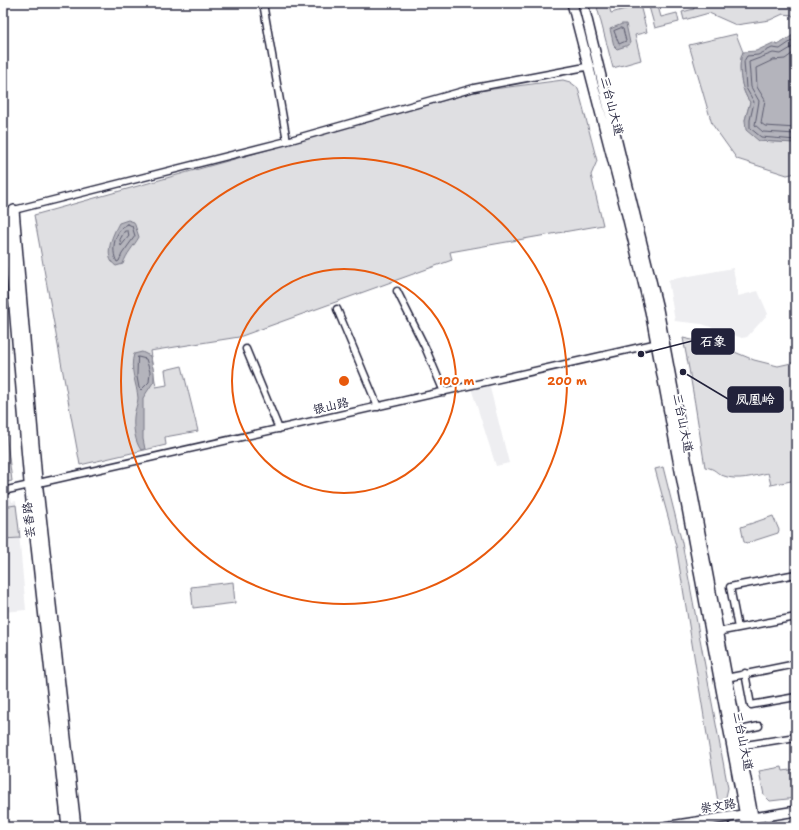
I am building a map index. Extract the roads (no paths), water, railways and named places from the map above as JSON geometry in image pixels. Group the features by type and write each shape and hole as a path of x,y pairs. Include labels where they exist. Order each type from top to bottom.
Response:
{"main road":[{"name":"三台山大道","path":"572,3 594,65"},
{"name":"三台山大道","path":"583,3 594,65 627,215 660,343 739,746 750,821"},
{"name":"芸香路","path":"8,212 67,827"},
{"name":"三台山大道","path":"660,343 750,821"},
{"name":"芸香路","path":"33,485 76,827"},
{"path":"750,821 796,811"},
{"name":"崇文路","path":"664,827 750,821"},
{"name":"崇文路","path":"732,827 750,821"}],"street":[{"path":"262,3 287,141"},
{"path":"8,212 287,141 474,88 594,65"},
{"path":"397,291 425,347 444,392"},
{"path":"337,309 378,407"},
{"name":"银山路","path":"3,491 660,343"},
{"path":"246,350 279,429"},
{"path":"738,628 730,587 796,574"},
{"path":"717,632 796,617"},
{"path":"726,678 796,664"},
{"path":"745,673 751,705 796,697"},
{"path":"736,731 759,726"},
{"path":"739,746 796,737"}],"water":[{"path":"626,24 630,43 629,45 617,49 614,46 610,29"},
{"path":"796,33 796,143 759,141 746,130 745,120 750,102 742,85 740,71 741,57 743,52 756,51 773,43 778,45"},
{"path":"128,220 134,222 139,237 128,253 123,264 116,266 110,257 110,245 119,223"},
{"path":"142,352 150,356 154,372 154,381 143,398 143,439 145,449 141,450 137,443 134,430 134,415 138,398 132,365 134,354"}],"place":[{"name":"石象","path":"641,354"},
{"name":"凤凰岭","path":"683,372"}]}
